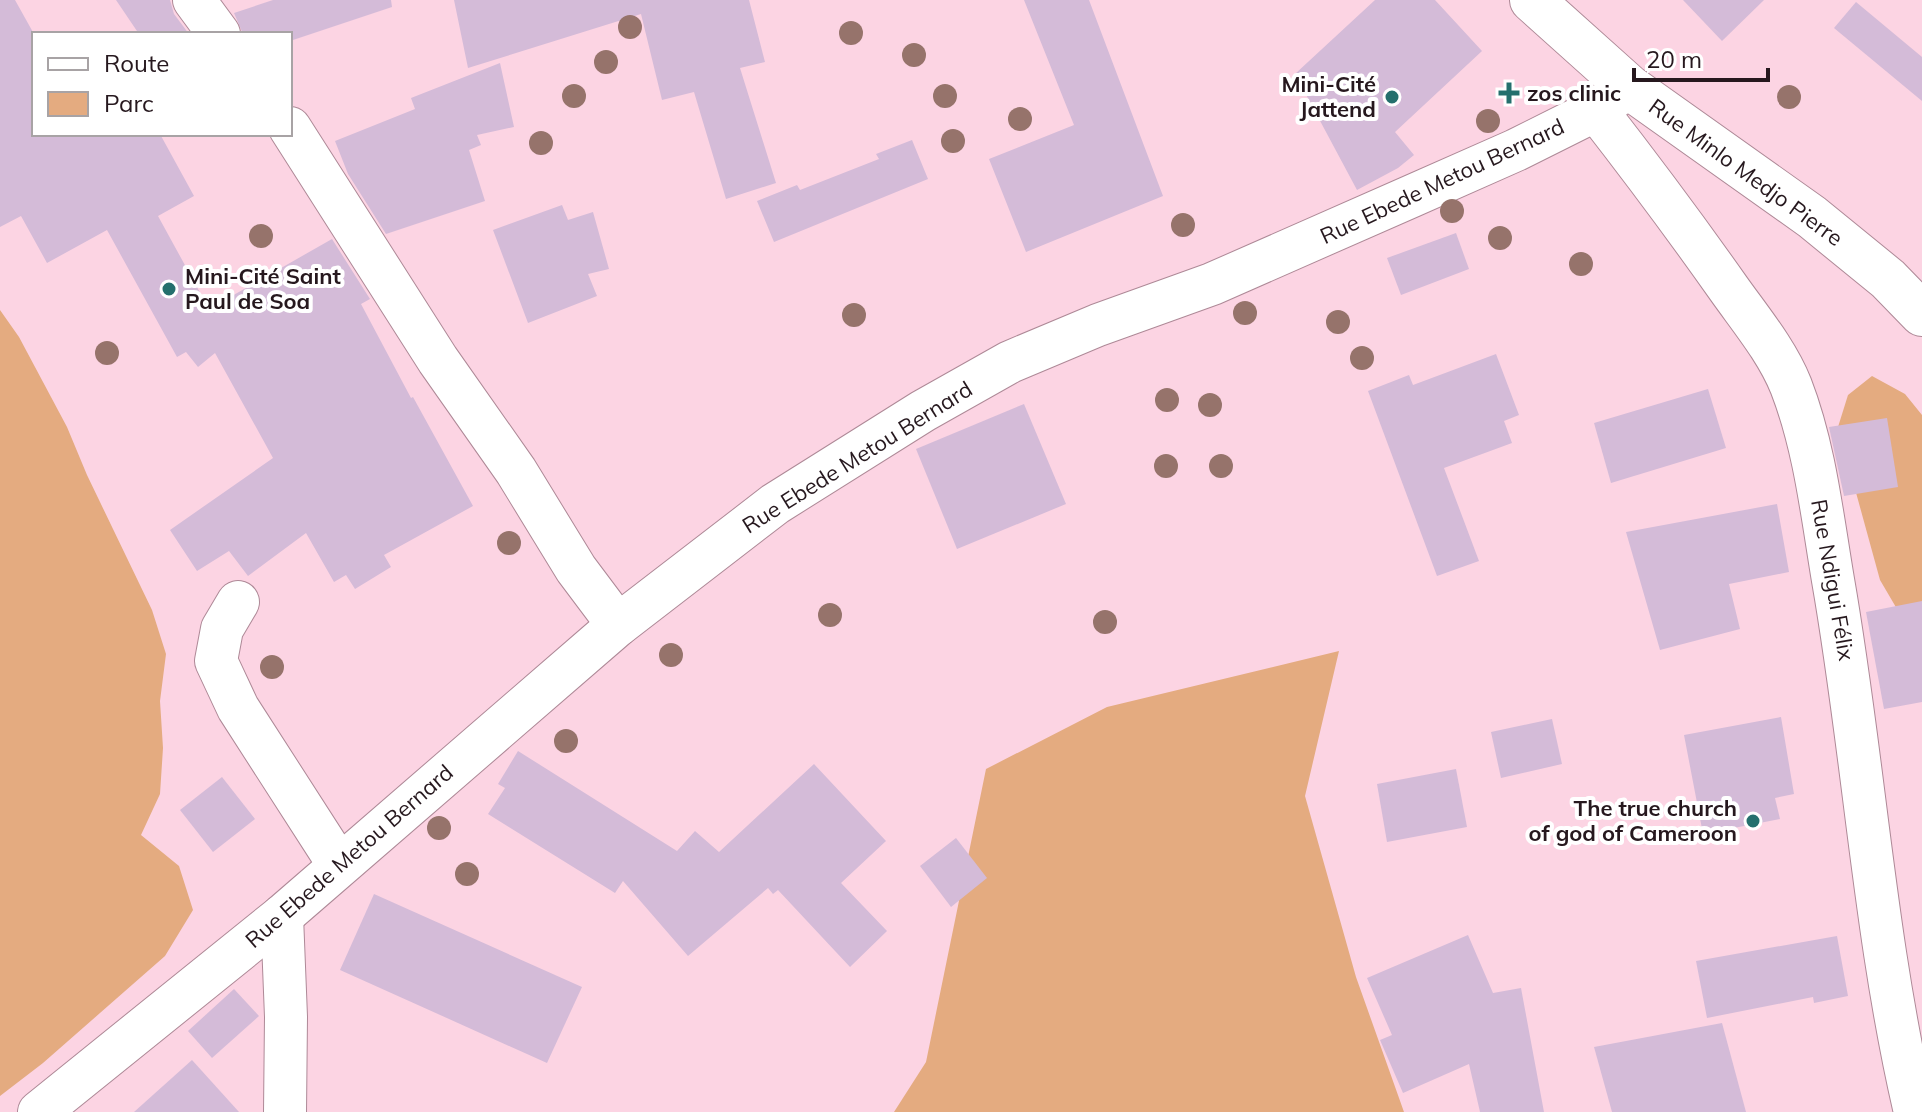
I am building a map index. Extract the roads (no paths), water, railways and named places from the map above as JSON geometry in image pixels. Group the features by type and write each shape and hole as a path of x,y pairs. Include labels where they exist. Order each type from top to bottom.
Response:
{"street":[{"path":"194,0 218,32"},
{"name":"Rue Minlo Medjo Pierre","path":"1532,0 1612,98 1812,217 1888,279 1922,314"},
{"name":"Rue Ebede Metou Bernard","path":"39,1112 282,916 618,625 775,504 923,411 1010,362 1098,325 1212,284 1490,162 1612,98"},
{"name":"Rue Ndigui Félix","path":"1612,98 1662,194 1767,342 1790,384 1810,444 1852,687 1875,891 1898,1040 1915,1112"},
{"path":"292,131 438,360 516,471 576,569 618,625"},
{"path":"238,602 222,629 216,661 245,720 339,865"},
{"path":"282,916 286,1017 285,1112"}],"place":[{"name":"zos clinic","path":"1509,93"},
{"name":"Mini-Cité Jattend","path":"1392,97"},
{"name":"Mini-Cité Saint Paul de Soa","path":"169,289"},
{"name":"The true church of god of Cameroon","path":"1753,821"}]}
